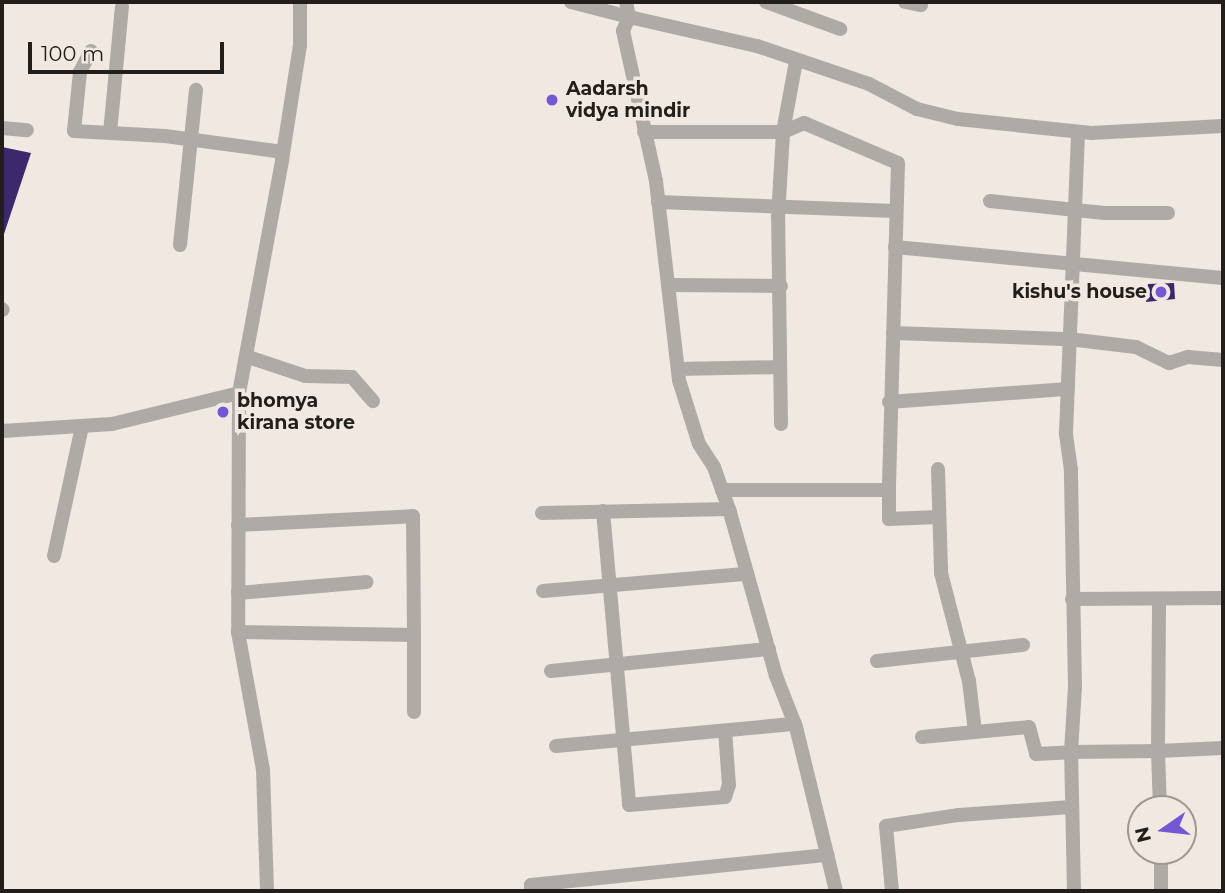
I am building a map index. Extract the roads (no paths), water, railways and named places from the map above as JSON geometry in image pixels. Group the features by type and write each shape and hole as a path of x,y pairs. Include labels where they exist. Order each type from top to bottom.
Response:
{"street":[{"path":"267,891 263,770 238,632 239,393 248,357 300,45 300,2"},
{"path":"571,2 628,9 711,32 869,84 917,109 980,122 1078,132 1223,126"},
{"path":"766,2 840,29"},
{"path":"905,2 921,5 921,2"},
{"path":"110,133 122,7"},
{"path":"628,9 623,31 658,202 678,369 699,444 729,509 769,649 795,724 836,891"},
{"path":"91,51 80,72 74,131 190,139 283,152"},
{"path":"781,424 779,204 783,132 796,61"},
{"path":"180,246 195,90"},
{"path":"644,132 783,132 804,123 898,163 894,333 889,402 889,519 939,517"},
{"path":"2,128 27,130"},
{"path":"1074,891 1068,389 1078,132"},
{"path":"990,201 1168,214"},
{"path":"658,202 779,204 895,211"},
{"path":"894,247 1071,261 1223,278"},
{"path":"670,285 781,286"},
{"path":"894,333 1069,339 1136,347 1168,363 1188,357 1223,360"},
{"path":"248,357 305,376 352,377 373,401"},
{"path":"678,369 780,367"},
{"path":"889,402 1068,389"},
{"path":"2,431 82,426 154,416 239,393"},
{"path":"54,556 82,426"},
{"path":"938,469 940,573 962,650 975,731"},
{"path":"722,490 889,490"},
{"path":"542,513 729,509"},
{"path":"603,511 625,740 628,802 634,808 724,797 729,785 726,731"},
{"path":"238,525 414,516 414,712"},
{"path":"544,591 747,574"},
{"path":"239,593 367,582"},
{"path":"1072,599 1223,598"},
{"path":"1159,599 1160,795"},
{"path":"238,632 414,635"},
{"path":"877,661 1023,645"},
{"path":"551,671 618,661 769,649"},
{"path":"556,746 795,724"},
{"path":"922,737 1029,727 1036,754 1223,748"},
{"path":"892,891 886,827 960,815 1071,807"},
{"path":"531,891 531,885 827,855"},
{"path":"1161,865 1161,891"}],"place":[{"name":"Aadarsh vidya mindir","path":"552,100"},
{"name":"kishu's house","path":"1161,292"},
{"name":"bhomya kirana store","path":"223,412"}]}
